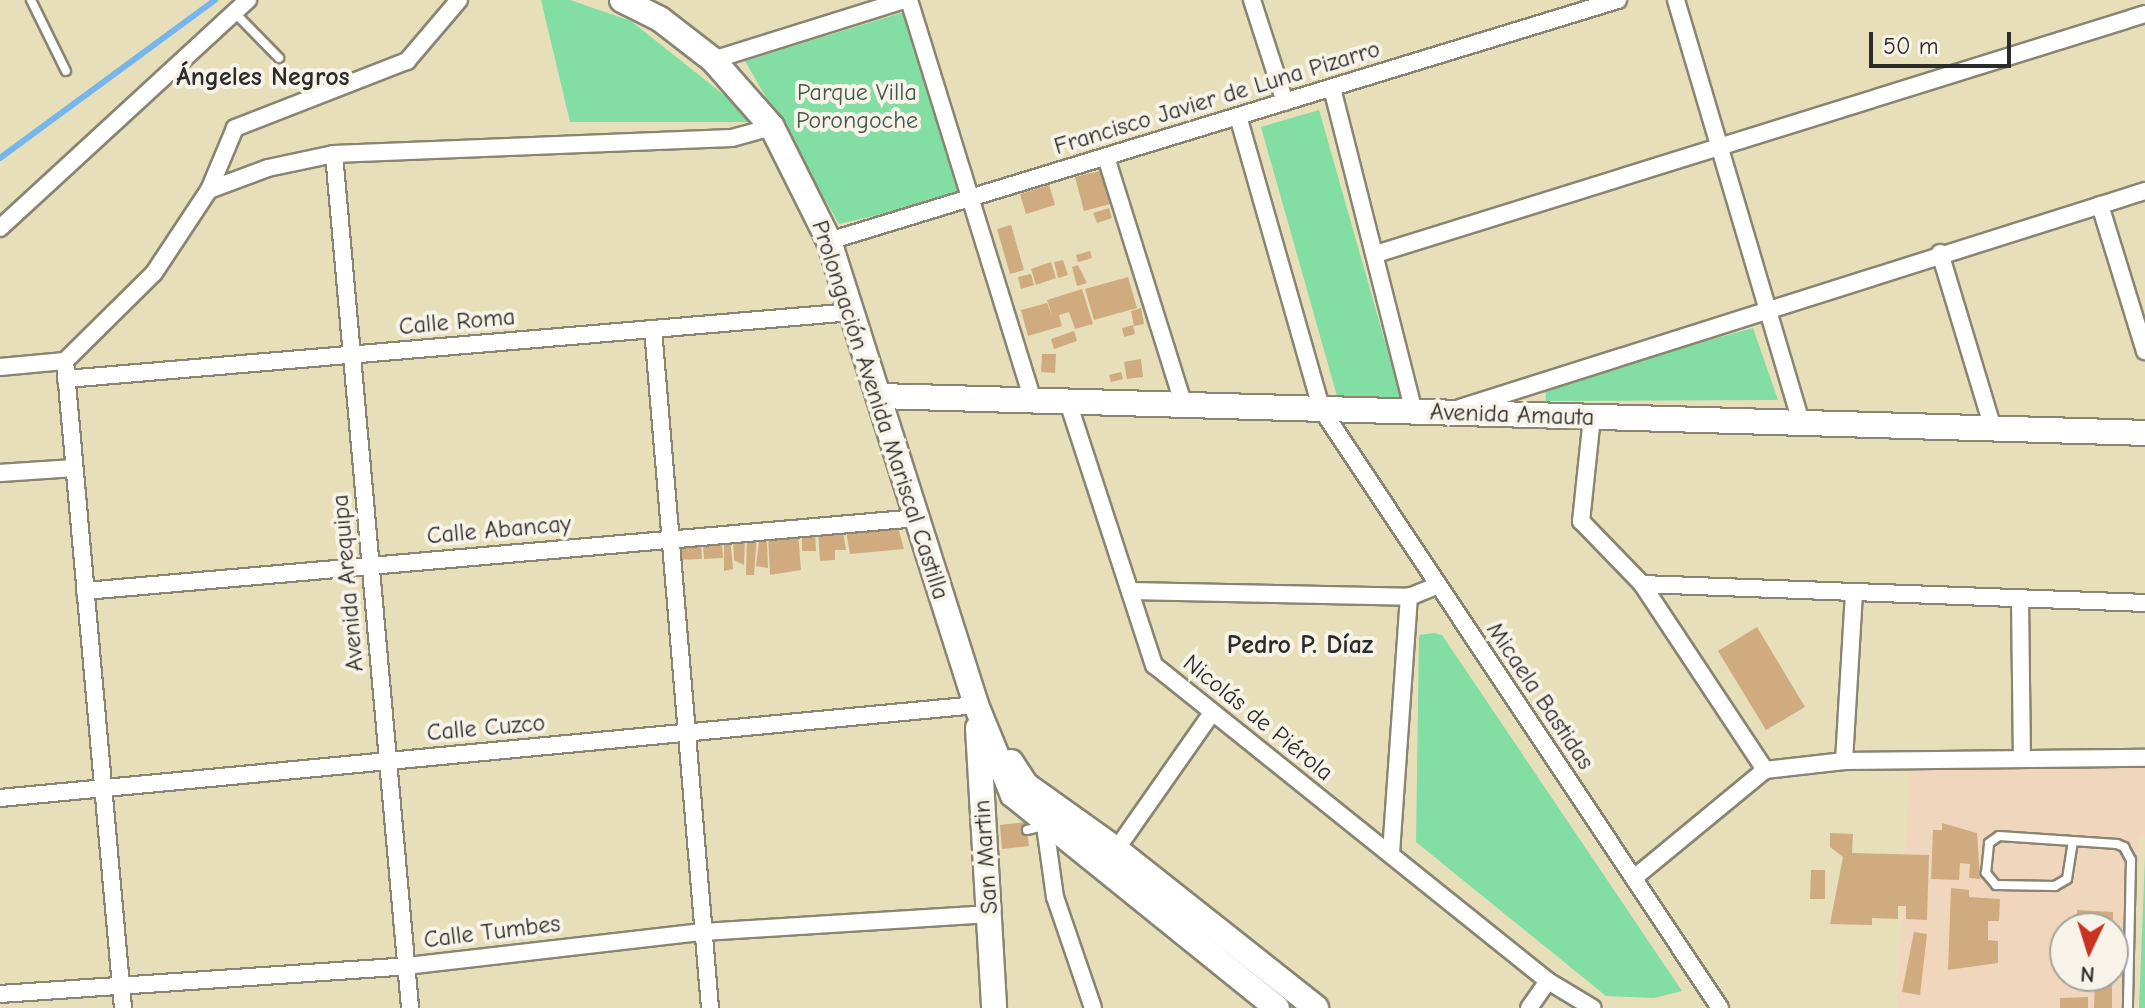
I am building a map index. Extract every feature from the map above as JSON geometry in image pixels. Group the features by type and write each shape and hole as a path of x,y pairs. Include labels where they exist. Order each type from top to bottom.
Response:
{"main road":[{"name":"Prolongación Avenida Mariscal Castilla","path":"622,0 660,19 713,60 772,127 829,241 976,705 1013,795 1036,828 1101,870 1277,1008"},
{"name":"Avenida Amauta","path":"879,396 2145,433"},
{"name":"Prolongación Avenida Mariscal Castilla","path":"976,705 1026,785 1117,850 1316,1008"},
{"name":"San Martin","path":"976,705 993,838 990,914 994,1008"}],"street":[{"path":"0,228 248,0"},
{"path":"0,367 65,361 154,273 209,190 235,128 407,61 459,0"},
{"path":"713,60 906,0 1033,401"},
{"path":"1252,0 1285,102"},
{"name":"Francisco Javier de Luna Pizarro","path":"829,241 1332,88 1585,5 1618,0"},
{"path":"1676,0 1801,423"},
{"path":"1376,254 2145,14"},
{"path":"1332,88 1414,412"},
{"name":"Micaela Bastidas","path":"1238,116 1322,410 1720,1008"},
{"path":"209,190 268,168 334,154 732,138 772,127"},
{"name":"Avenida Arequipa","path":"334,154 410,1008"},
{"path":"1106,157 1184,406"},
{"path":"1445,413 1766,307 2145,191"},
{"path":"2100,205 2145,351"},
{"path":"1940,253 1993,429"},
{"name":"Calle Roma","path":"66,379 853,312"},
{"path":"653,329 710,1008"},
{"path":"65,361 123,1008"},
{"name":"Nicolás de Piérola","path":"1068,402 1154,665 1211,714 1391,853 1548,981 1593,1008"},
{"path":"1592,417 1581,521 1642,584 1765,770"},
{"path":"0,473 74,468"},
{"name":"Calle Abancay","path":"85,591 917,518"},
{"path":"1642,584 2145,603"},
{"path":"1130,591 1409,597 1438,585"},
{"path":"1844,761 1854,592"},
{"path":"1391,853 1409,597"},
{"path":"2020,598 2022,757"},
{"name":"Calle Cuzco","path":"0,798 976,705"},
{"path":"1101,870 1211,714"},
{"path":"1634,878 1765,770 1844,761 2145,758"},
{"path":"1036,828 1055,897 1093,1008"},
{"name":"Calle Tumbes","path":"0,994 407,966 703,932 990,914"},
{"path":"1529,1008 1548,981"}],"lane":[{"path":"31,0 66,71"},
{"path":"235,12 279,58"},
{"path":"2073,841 2067,879 2055,886 1996,885 1986,873 1993,837 2073,841 2117,844 2129,853 2128,1008"}],"shaded area":[{"path":"1910,753 2145,765 2145,836 2139,837 2130,1008 1897,1008"}],"green space":[{"path":"541,0 570,0 631,21 758,122 570,122"},
{"name":"Parque Villa Porongoche","path":"904,12 963,195 839,224 745,61"},
{"path":"1319,110 1401,398 1337,396 1261,127"},
{"path":"1753,328 1778,400 1546,401 1545,385"},
{"path":"1419,635 1442,635 1682,991 1654,998 1606,996 1416,842"},
{"path":"2145,857 2145,1008 2139,1008"}],"building":[{"path":"1100,171 1110,204 1084,211 1075,177"},
{"path":"1049,185 1055,205 1026,214 1020,194"},
{"path":"1109,208 1112,218 1097,223 1093,213"},
{"path":"1011,225 1024,270 1010,274 997,229"},
{"path":"1090,251 1092,258 1078,262 1076,255"},
{"path":"1063,260 1068,275 1058,278 1054,262"},
{"path":"1051,262 1056,278 1036,285 1031,269"},
{"path":"1078,265 1087,283 1077,286 1072,267"},
{"path":"1031,274 1034,285 1021,289 1018,277"},
{"path":"1128,277 1137,308 1094,320 1085,289"},
{"path":"1082,289 1093,324 1075,329 1069,312 1059,315 1062,326 1028,336 1021,310 1047,303 1053,318 1047,300"},
{"path":"1141,308 1144,324 1134,326 1131,311"},
{"path":"1133,325 1135,334 1124,337 1122,328"},
{"path":"1074,331 1077,341 1054,349 1051,339"},
{"path":"1042,354 1056,354 1055,373 1041,372"},
{"path":"1141,359 1143,377 1127,379 1124,362"},
{"path":"1121,372 1123,379 1111,382 1109,375"},
{"path":"897,524 904,549 850,554 846,530"},
{"path":"802,531 815,531 816,551 802,551"},
{"path":"818,531 843,532 846,550 835,550 835,560 820,561"},
{"path":"798,532 801,570 770,575 768,534"},
{"path":"757,534 754,575 746,575 747,535"},
{"path":"745,536 744,565 734,560 733,537"},
{"path":"730,537 733,569 724,571 724,538"},
{"path":"701,542 702,559 675,560 674,544"},
{"path":"759,542 767,542 768,568 756,566"},
{"path":"722,543 723,558 704,559 703,544"},
{"path":"1757,627 1805,707 1766,730 1718,651"},
{"path":"1026,822 1029,846 1002,849 1000,825"},
{"path":"1942,823 1977,833 1980,879 1969,878 1970,864 1960,863 1959,880 1931,879 1933,830 1942,830"},
{"path":"1830,833 1853,834 1852,853 1929,855 1927,920 1906,919 1906,906 1898,906 1898,919 1872,918 1872,925 1830,924 1843,857 1830,847"},
{"path":"1811,870 1825,870 1825,899 1810,899"},
{"path":"1951,888 1969,890 1969,897 2000,899 1999,921 1988,921 1988,940 1998,941 1998,963 1948,970"},
{"path":"1914,932 1927,934 1920,995 1902,992"},
{"path":"2094,992 2112,992 2112,1008 2094,1008"},
{"path":"2088,997 2088,1008 2060,1008 2060,998"}],"waterway":[{"path":"0,158 215,0"}],"district":[{"name":"Ángeles Negros","path":"263,78"},
{"name":"Pedro P. Díaz","path":"1300,646"}]}
